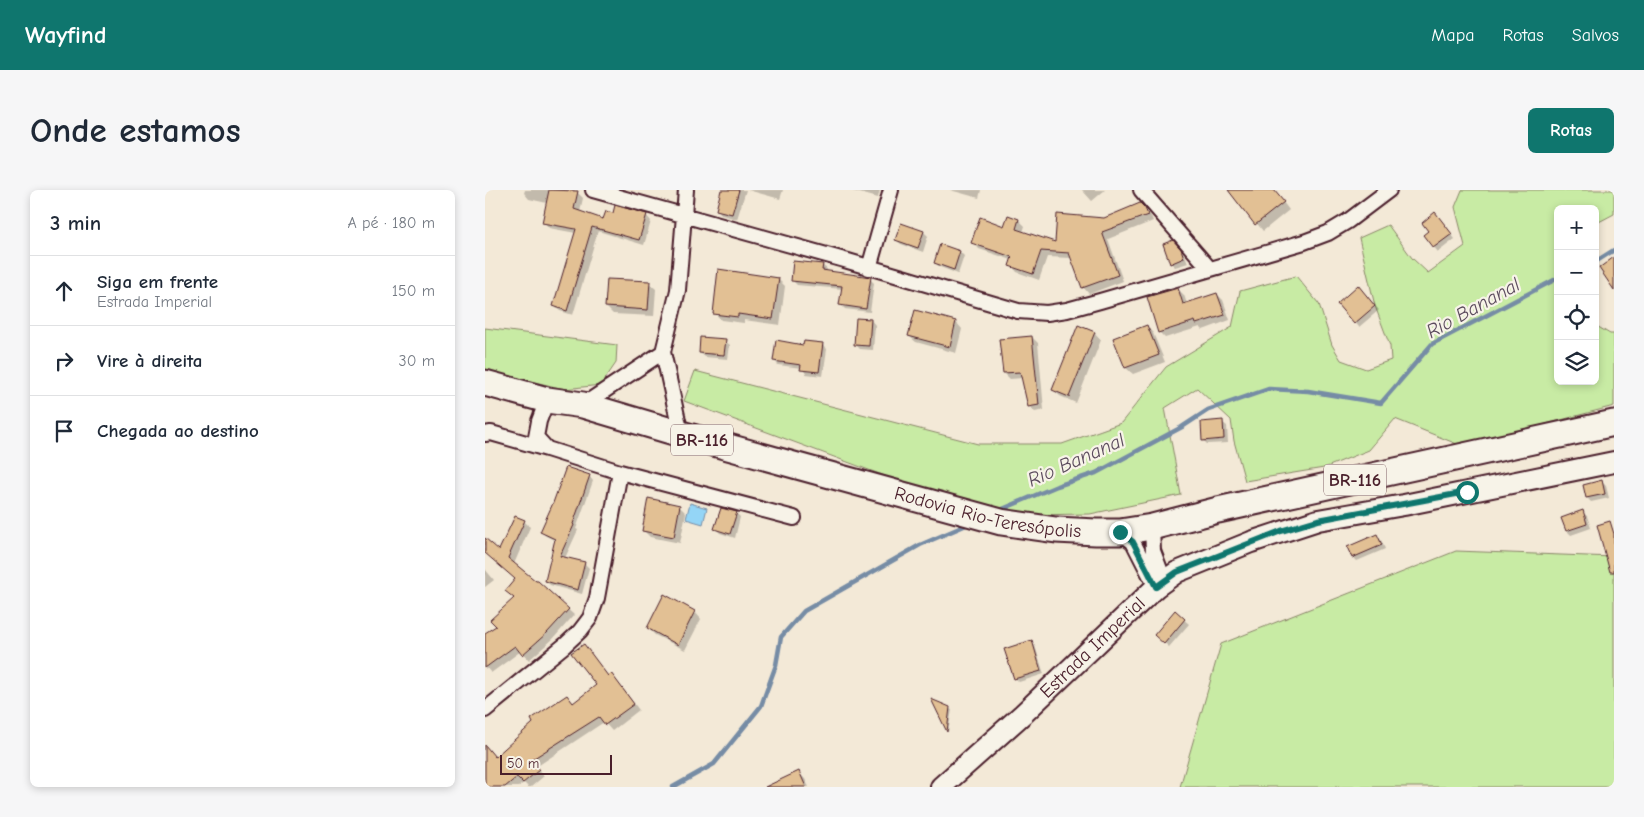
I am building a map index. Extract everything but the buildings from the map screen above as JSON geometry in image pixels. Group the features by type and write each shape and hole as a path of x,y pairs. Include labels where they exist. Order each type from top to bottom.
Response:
{"highway":[{"name":"Rodovia Rio-Teresópolis","path":"485,383 547,400 583,405 681,434 1001,522 1056,530 1108,532 1152,527 1218,510 1614,423"}],"street":[{"path":"593,190 1018,310 1047,313 1100,301 1304,242 1328,233 1348,221 1389,190"},
{"path":"681,434 663,352 678,290 683,215 687,190"},
{"path":"869,268 891,190"},
{"path":"1141,190 1209,268"},
{"path":"583,405 663,352"},
{"path":"547,400 539,421 536,436 547,449"},
{"path":"485,434 547,449 620,472 794,518"},
{"name":"Estrada Imperial","path":"941,787 1023,714 1160,584 1177,572 1251,542 1318,520 1404,505 1614,462"},
{"path":"485,710 565,645 590,618 597,598 620,472"},
{"path":"1152,527 1153,550 1160,584"},
{"path":"1108,532 1133,542 1160,584"}],"green space":[{"path":"1462,190 1614,190 1614,214 1599,222 1599,205 1554,205 1554,385 1599,385 1599,327 1610,334 1614,334 1614,406 1462,446 1395,419 1369,450 1324,468 1245,481 1234,441 1231,420 1197,388 1165,408 1181,495 1090,514 1027,515 893,479 684,401 695,371 978,444 1062,444 1121,423 1166,367 1232,327 1240,291 1296,276 1319,304 1332,345 1341,360 1366,369 1391,360 1390,346 1375,306 1359,238 1388,225 1412,258 1428,273 1465,246 1455,207"},
{"path":"485,328 617,345 616,363 601,385 564,389 485,370"},
{"path":"1456,551 1614,557 1614,787 1180,787 1221,644"}],"water":[{"path":"690,503 707,508 703,524 686,519"}],"waterway":[{"name":"Rio Bananal","path":"1599,259 1614,250"},
{"name":"Rio Bananal","path":"998,511 1057,486 1096,473 1182,427 1208,410 1269,389 1308,391 1381,403 1432,344 1554,280"},
{"name":"Rio Bananal","path":"673,787 714,764 761,706 776,665 781,637 804,611 920,545 971,523"}],"route":[{"path":"1120,532 1133,542 1137,552 1147,566 1156,587 1177,572 1281,531 1318,520 1467,492"}]}
